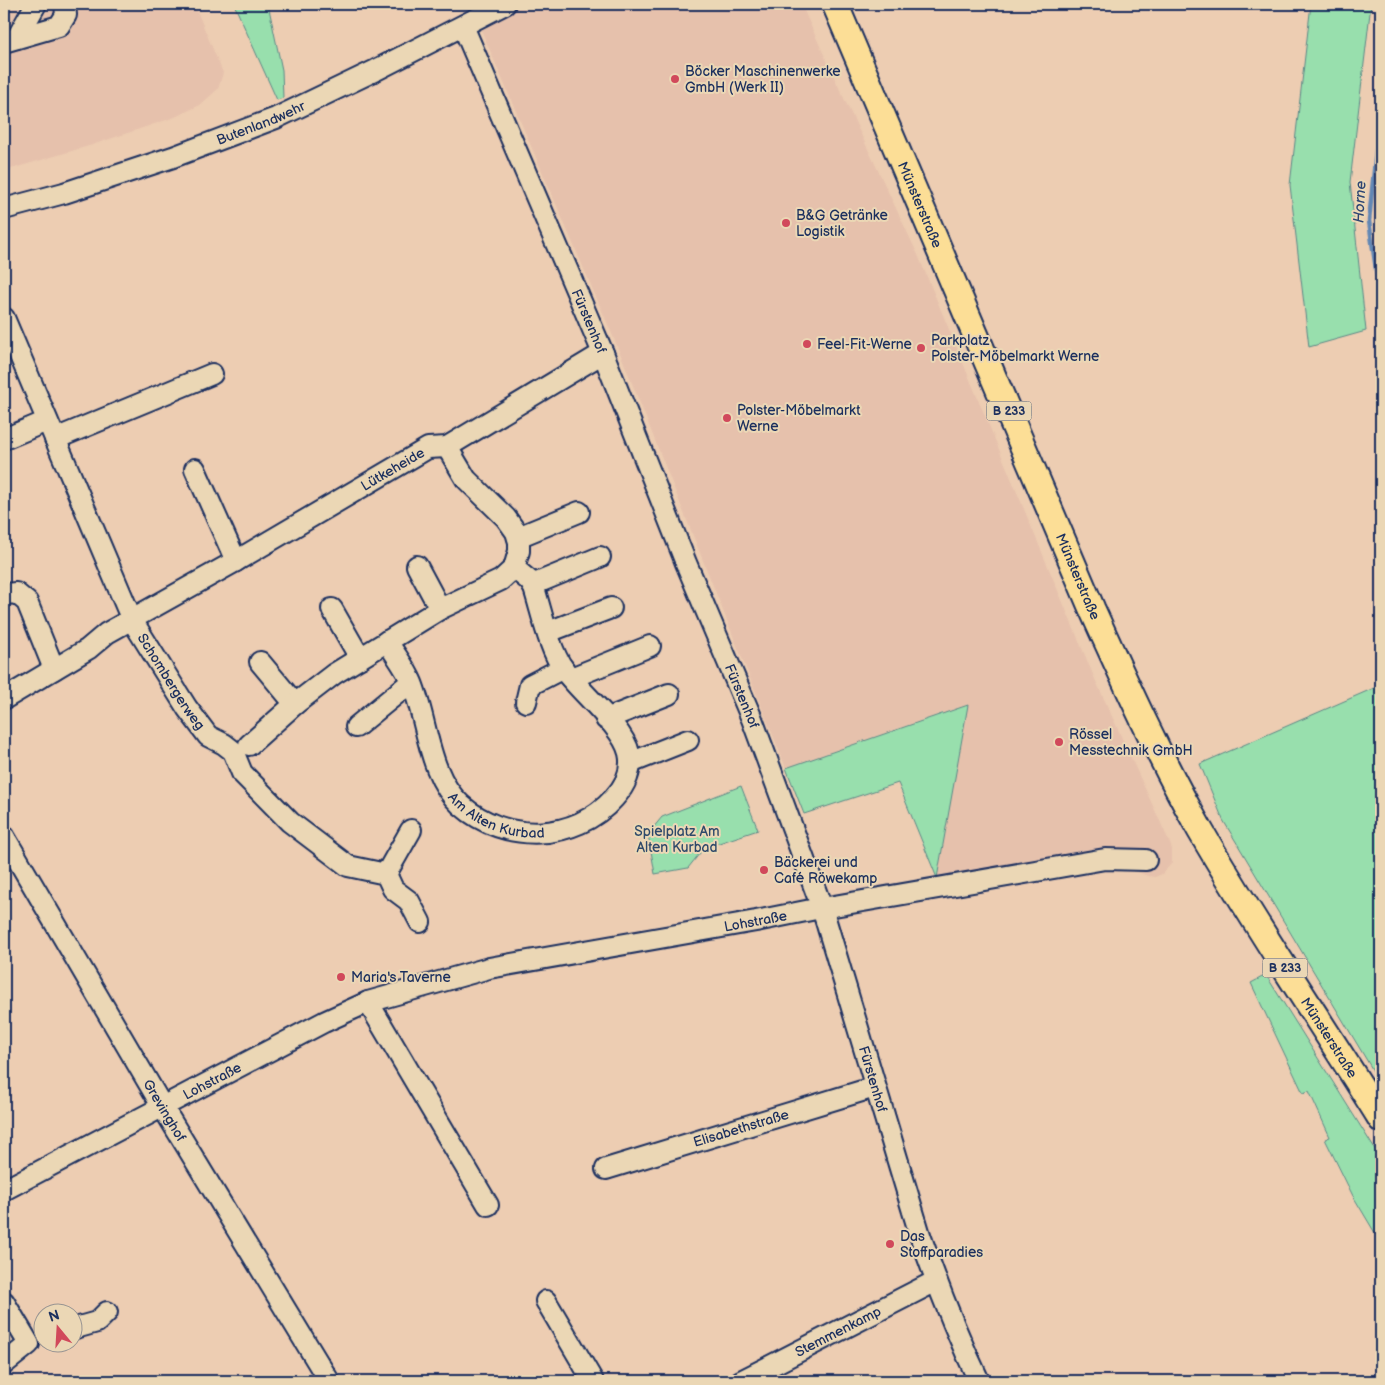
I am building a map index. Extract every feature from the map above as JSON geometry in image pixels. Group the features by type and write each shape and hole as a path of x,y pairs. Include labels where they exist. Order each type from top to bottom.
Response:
{"main road":[{"name":"Münsterstraße","path":"835,4 1092,609 1129,689 1192,815 1228,878 1381,1119"}],"street":[{"path":"10,40 36,4"},
{"path":"10,40 59,26 66,15 65,4"},
{"name":"Butenlandwehr","path":"4,209 64,193 173,157 276,118 327,95 505,4"},
{"name":"Fürstenhof","path":"463,26 603,353 686,563 752,720 822,908 875,1087 936,1281 978,1381"},
{"name":"Schombergerweg","path":"4,318 132,620 186,708 208,736 224,744 232,752 242,774 290,822 348,866 386,874"},
{"name":"Lütkeheide","path":"4,699 88,649 107,634 428,448 447,446 603,353"},
{"path":"4,439 51,430 212,374"},
{"path":"249,745 295,704 334,674 440,609 501,580 514,568 519,551 518,537 506,518 466,479 447,446"},
{"path":"195,469 236,560"},
{"path":"518,537 579,512"},
{"path":"532,584 600,557"},
{"path":"417,566 440,609"},
{"path":"514,568 532,584 548,632 567,673 623,737 630,763 688,740"},
{"path":"4,594 16,593 27,602 54,669"},
{"path":"548,632 611,608"},
{"path":"332,609 360,658"},
{"name":"Am Alten Kurbad","path":"386,641 411,682 444,784 471,814 499,828 513,832 545,833 583,823 600,812 616,796 624,785 630,763"},
{"path":"526,702 530,685 650,646"},
{"path":"260,662 295,704"},
{"path":"356,727 411,682"},
{"path":"606,719 669,694"},
{"path":"411,830 386,874 393,888 409,901 420,922"},
{"name":"Grevinghof","path":"4,836 162,1106 329,1381"},
{"name":"Lohstraße","path":"4,1190 324,1022 368,1002 489,968 822,908 1105,860 1146,860"},
{"path":"368,1002 488,1206"},
{"name":"Elisabethstraße","path":"606,1169 875,1087"},
{"name":"Stemmenkamp","path":"741,1381 936,1281"},
{"path":"4,1302 32,1336"},
{"path":"546,1302 593,1381"},
{"path":"82,1326 97,1322 107,1312"},
{"path":"4,1364 32,1344"}],"shaded area":[{"path":"4,4 194,4 223,73 218,89 200,105 175,117 92,145 4,171"},
{"path":"470,4 801,4 918,255 1094,677 1169,841 1172,849 1172,863 1162,874 1155,877 1148,876 1121,866 934,892 967,705 786,768 618,348"}],"green space":[{"path":"234,4 268,4 282,70 283,98 277,100"},
{"path":"1311,4 1371,4 1350,182 1366,331 1309,347 1290,185"},
{"path":"1381,685 1381,1084 1223,820 1200,764"},
{"path":"968,705 937,878 898,783 804,814 786,768"},
{"name":"Spielplatz Am Alten Kurbad","path":"741,786 758,830 704,848 688,868 655,874 648,834 662,817"},
{"path":"1266,975 1381,1159 1381,1243 1353,1196 1325,1139 1330,1137 1309,1091 1303,1093 1251,983"}],"waterway":[{"name":"Horne","path":"1381,100 1369,221 1381,304"}],"place":[{"name":"Böcker Maschinenwerke GmbH (Werk II)","path":"675,79"},
{"name":"B&G Getränke Logistik","path":"786,223"},
{"name":"Feel-Fit-Werne","path":"807,344"},
{"name":"Parkplatz Polster-Möbelmarkt Werne","path":"921,348"},
{"name":"Polster-Möbelmarkt Werne","path":"727,418"},
{"name":"Rössel Messtechnik GmbH","path":"1059,742"},
{"name":"Bäckerei und Café Röwekamp","path":"764,870"},
{"name":"Maria's Taverne","path":"341,977"},
{"name":"Das Stoffparadies","path":"890,1244"}]}
